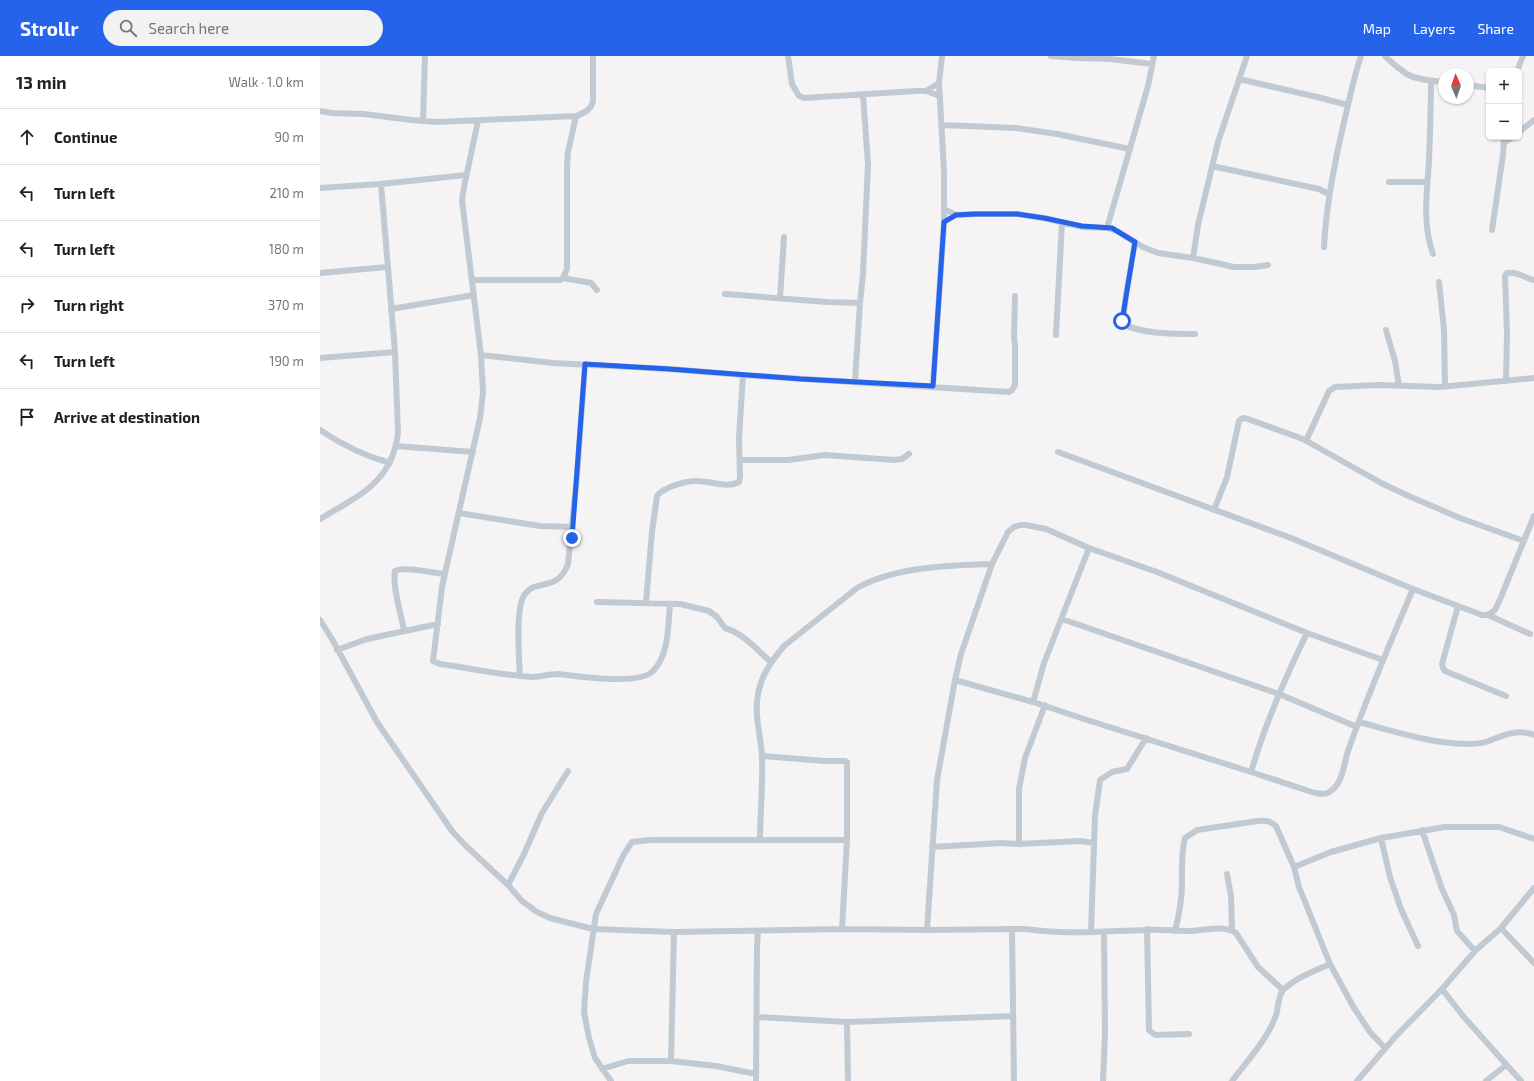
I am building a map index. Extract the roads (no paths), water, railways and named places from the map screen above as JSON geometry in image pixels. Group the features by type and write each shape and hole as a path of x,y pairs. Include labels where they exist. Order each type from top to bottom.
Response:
{"street":[{"path":"423,121 425,56"},
{"path":"320,111 438,122 576,116 589,109 593,102 593,56"},
{"path":"788,56 792,84 799,96 804,98 926,91 940,96"},
{"path":"933,386 944,222 944,170 939,83 942,56"},
{"path":"1051,56 1110,59 1152,64"},
{"path":"1107,228 1148,86 1154,56"},
{"path":"1193,258 1198,225 1218,142 1247,56"},
{"path":"1324,247 1326,213 1354,77 1361,56"},
{"path":"1386,56 1408,76 1438,82"},
{"path":"1518,68 1522,56"},
{"path":"1239,79 1348,105"},
{"path":"1431,81 1426,229 1433,254"},
{"path":"926,91 939,83"},
{"path":"1474,86 1486,88"},
{"path":"855,382 863,274 868,164 863,95"},
{"path":"563,278 567,269 567,168 576,116"},
{"path":"1522,130 1534,120"},
{"path":"478,121 462,200 481,355 483,383 481,407 473,452 444,574 433,659 435,663 520,676 533,677 556,674 620,679 644,677 652,672 659,663 664,650 670,605"},
{"path":"941,125 1016,128 1057,134 1130,149"},
{"path":"1492,230 1504,140"},
{"path":"1212,166 1319,189 1330,194"},
{"path":"320,188 381,184 466,175"},
{"path":"1389,182 1427,182"},
{"path":"320,519 374,485 385,472 396,446 398,433 395,352 381,184"},
{"path":"944,209 956,215"},
{"path":"944,222 956,215 1017,214 1082,226 1107,228 1117,231 1158,253 1193,258 1234,267 1268,265"},
{"path":"1056,335 1062,222"},
{"path":"780,298 784,237"},
{"path":"1135,242 1126,295 1123,324 1163,333 1196,334"},
{"path":"320,273 387,267"},
{"path":"1506,381 1508,333 1505,276 1507,273 1514,272 1527,279 1534,280"},
{"path":"473,280 560,280 563,278 590,283 597,290"},
{"path":"1439,282 1444,330 1444,387"},
{"path":"725,294 860,303"},
{"path":"392,308 474,295"},
{"path":"481,355 528,361 933,386 1003,392 1012,390 1015,385 1015,296"},
{"path":"1386,330 1395,361 1399,386"},
{"path":"320,358 395,352"},
{"path":"520,676 519,615 522,600 525,594 531,589 556,581 566,571 570,554 585,364"},
{"path":"646,603 652,532 657,496 663,491 674,486 695,481 726,484 735,484 739,482 740,412 743,375"},
{"path":"1306,441 1332,388 1356,385 1444,387 1534,378"},
{"path":"1214,510 1227,477 1238,421 1245,418 1306,441 1383,484 1460,518 1524,541"},
{"path":"320,430 340,444 362,454 390,463"},
{"path":"396,446 473,452"},
{"path":"1058,452 1292,538 1413,589 1482,615 1488,615 1530,634"},
{"path":"740,460 788,460 825,455 894,460 902,459 909,454"},
{"path":"459,513 540,526 572,527"},
{"path":"1488,615 1494,610 1501,597 1534,516"},
{"path":"927,930 937,780 955,680 961,654 992,564 1008,532 1020,525 1046,529 1089,548 1157,572 1307,632 1383,660"},
{"path":"1033,702 1044,663 1089,548"},
{"path":"760,840 762,756 757,714 757,699 760,680 771,662 784,646 857,588 868,582 904,572 949,565 992,564"},
{"path":"404,630 397,596 394,575 395,571 405,569 444,574"},
{"path":"955,680 1045,705 1303,790 1325,794 1332,790 1339,781 1358,725 1383,660 1413,589"},
{"path":"597,602 670,605 680,604 710,611 725,628 732,630 744,638 771,662"},
{"path":"1458,606 1442,664 1443,668 1506,696"},
{"path":"1062,619 1279,694 1358,725 1463,744 1486,742 1497,736 1520,732 1534,735"},
{"path":"320,620 377,722 439,813 464,844 508,885 522,901 537,912 550,918 593,929 674,932 842,929 1012,929 1060,932 1232,930 1236,933 1258,967 1283,990"},
{"path":"337,650 367,639 438,624"},
{"path":"1251,772 1256,754 1291,664 1307,632"},
{"path":"1019,844 1020,788 1025,758 1045,705"},
{"path":"1091,932 1094,843 1098,787 1100,780 1112,772 1127,769 1146,738"},
{"path":"762,756 847,762 847,840 842,929"},
{"path":"508,885 524,854 542,813 568,771"},
{"path":"1175,931 1180,907 1185,838 1190,833 1197,830 1265,820 1271,822 1276,826 1294,867 1299,887 1330,964 1354,1008 1370,1032 1385,1048"},
{"path":"1294,867 1331,852 1381,838 1445,827 1499,827 1534,839"},
{"path":"1422,830 1442,889 1454,915 1457,931 1475,951"},
{"path":"1381,838 1392,884 1401,909 1418,946"},
{"path":"611,1081 595,1058 588,1038 584,1012 596,914 624,854 632,842 650,840 847,840"},
{"path":"932,847 1002,843 1094,843"},
{"path":"1227,874 1231,896 1232,930"},
{"path":"1357,1081 1385,1048 1442,989 1475,951 1501,928 1534,888"},
{"path":"1501,928 1534,963"},
{"path":"1012,929 1014,1081"},
{"path":"1147,930 1150,1030 1155,1035 1190,1034"},
{"path":"602,1069 628,1061 671,1061 716,1066 756,1078 758,931"},
{"path":"671,1061 674,932"},
{"path":"1103,1081 1105,1033 1104,932"},
{"path":"1232,1081 1269,1031 1276,1016 1283,990 1294,981 1330,964"},
{"path":"1442,989 1463,1016 1521,1081"},
{"path":"757,1017 847,1022 1013,1016"},
{"path":"847,1022 848,1081"},
{"path":"1486,1081 1506,1065"}]}
